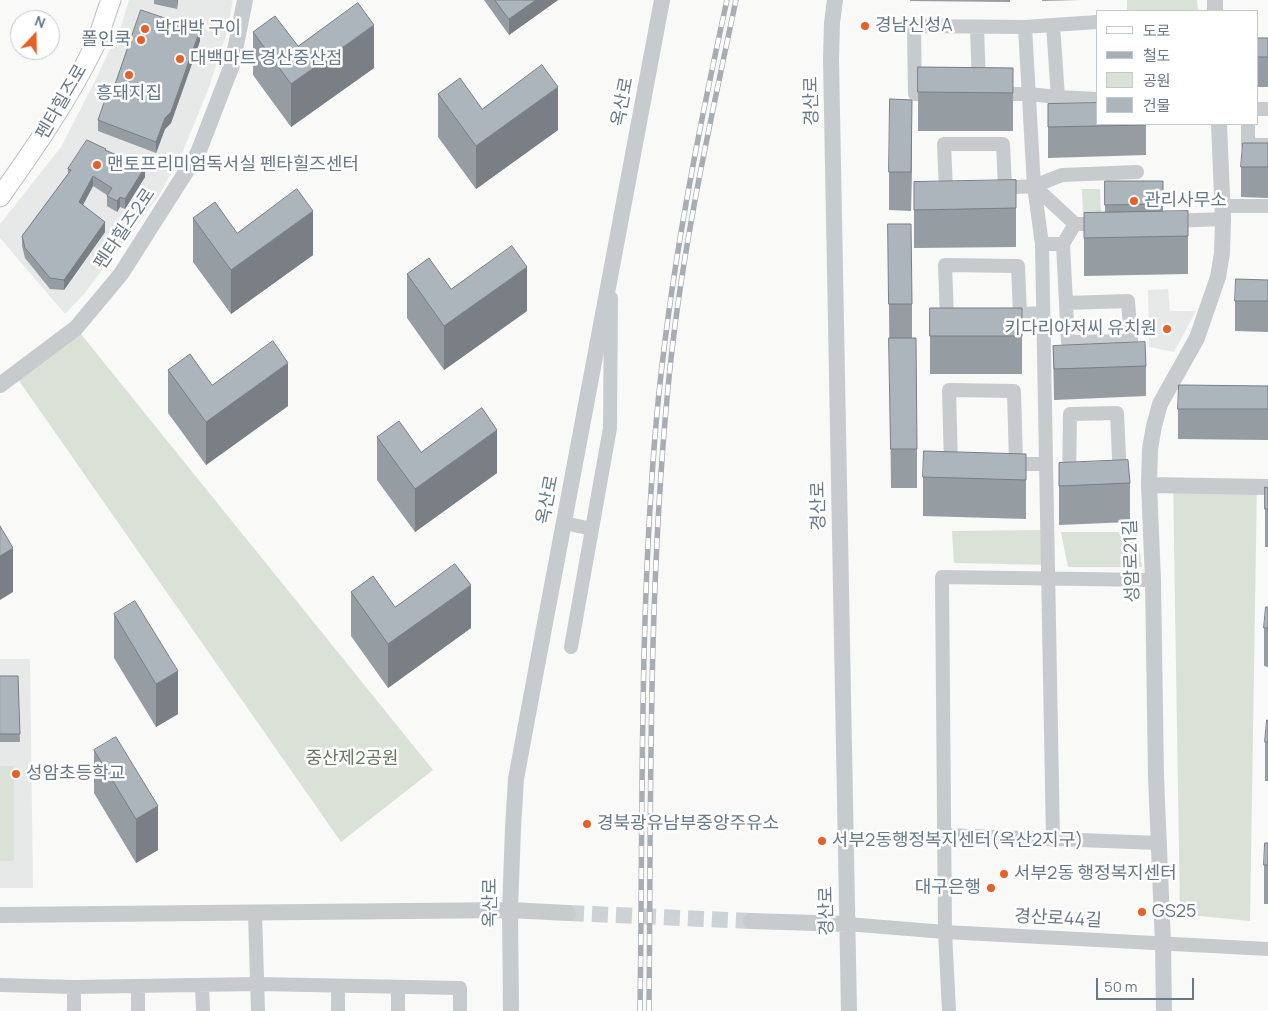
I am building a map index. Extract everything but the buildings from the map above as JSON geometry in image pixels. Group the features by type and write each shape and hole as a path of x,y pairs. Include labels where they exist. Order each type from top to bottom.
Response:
{"main road":[{"name":"펜타힐즈로","path":"0,197 34,150 68,94 94,46 111,0"}],"street":[{"name":"펜타힐즈2로","path":"0,385 76,328 121,274 198,153 232,65 245,0"},
{"name":"옥산로","path":"511,1011 510,910 516,779 662,0"},
{"name":"경산로","path":"835,0 832,23 831,69 849,1011"},
{"path":"952,94 915,94 914,26 1025,27 1096,22"},
{"path":"1053,25 1058,97"},
{"path":"977,27 975,94 1028,94 1096,99"},
{"path":"1025,27 1034,186 1042,244 1053,840"},
{"name":"성암로21길","path":"1164,1011 1156,777 1153,580 1149,485 1150,449 1160,404 1197,338 1218,277 1222,253 1223,212 1220,125"},
{"path":"1248,125 1248,145 1268,145"},
{"path":"966,189 946,190 944,144 1003,144 1005,187"},
{"path":"985,188 1034,186 1062,175 1137,172"},
{"path":"1034,186 1076,224 1095,224"},
{"path":"1154,222 1268,206"},
{"path":"1066,302 1128,301 1131,341 1068,342 1063,244 1076,224"},
{"path":"1042,244 1063,244"},
{"path":"975,316 948,318 945,265 1018,266 1020,314"},
{"path":"571,647 610,428 611,272"},
{"path":"993,316 1043,313"},
{"path":"969,464 951,464 950,390 1014,391 1016,464"},
{"path":"1047,487 1073,486 1070,414 1118,413 1120,486 1112,486"},
{"path":"997,464 1046,464"},
{"path":"1149,485 1268,487"},
{"path":"564,523 592,529"},
{"path":"949,1011 945,932 942,577 1153,580"},
{"path":"944,835 1159,843"},
{"path":"0,915 510,910 568,913"},
{"path":"255,913 258,1011"},
{"path":"751,921 847,924"},
{"name":"경산로44길","path":"847,924 945,932 1268,949"},
{"path":"0,985 74,987 257,984 460,988 460,1011"},
{"path":"138,986 138,1011"},
{"path":"202,986 202,1011"},
{"path":"338,986 338,1011"},
{"path":"74,987 74,1011"},
{"path":"398,987 398,1011"}],"shaded area":[{"path":"129,0 233,0 227,33 208,90 183,151 158,197 84,294 65,314 0,238 0,224 61,147 121,26"},
{"name":"키다리아저씨 유치원","path":"1168,289 1170,311 1196,311 1174,352 1149,347 1148,290"},
{"name":"성암초등학교","path":"0,659 30,659 33,888 0,888"}],"green space":[{"path":"1127,0 1197,0 1198,10 1127,10"},
{"path":"1082,189 1100,189 1101,213 1083,213"},
{"name":"중산제2공원","path":"76,328 433,770 341,842 15,375"},
{"path":"1173,479 1257,480 1250,921 1180,914"},
{"path":"1046,530 1051,565 954,563 952,531"},
{"path":"1061,532 1137,532 1142,567 1068,567"},
{"path":"0,766 14,766 14,861 0,861"}],"tunnel":[{"path":"568,913 751,921"}],"railway":[{"path":"640,1011 647,562 657,413 677,257 705,103 727,0"},
{"path":"649,1011 654,621 657,543 668,388 673,339 688,241 736,0"}],"place":[{"name":"경남신성A","path":"865,26"},
{"name":"박대박 구이","path":"145,29"},
{"name":"폴인쿡","path":"141,40"},
{"name":"대백마트 경산중산점","path":"180,59"},
{"name":"흥돼지집","path":"129,75"},
{"name":"맨토프리미엄독서실 펜타힐즈센터","path":"97,165"},
{"name":"관리사무소","path":"1134,201"},
{"name":"키다리아저씨 유치원","path":"1167,329"},
{"name":"성암초등학교","path":"16,774"},
{"name":"경북광유남부중앙주유소","path":"587,824"},
{"name":"서부2동행정복지센터(옥산2지구)","path":"822,841"},
{"name":"서부2동 행정복지센터","path":"1004,874"},
{"name":"대구은행","path":"991,888"},
{"name":"GS25","path":"1142,912"}]}
